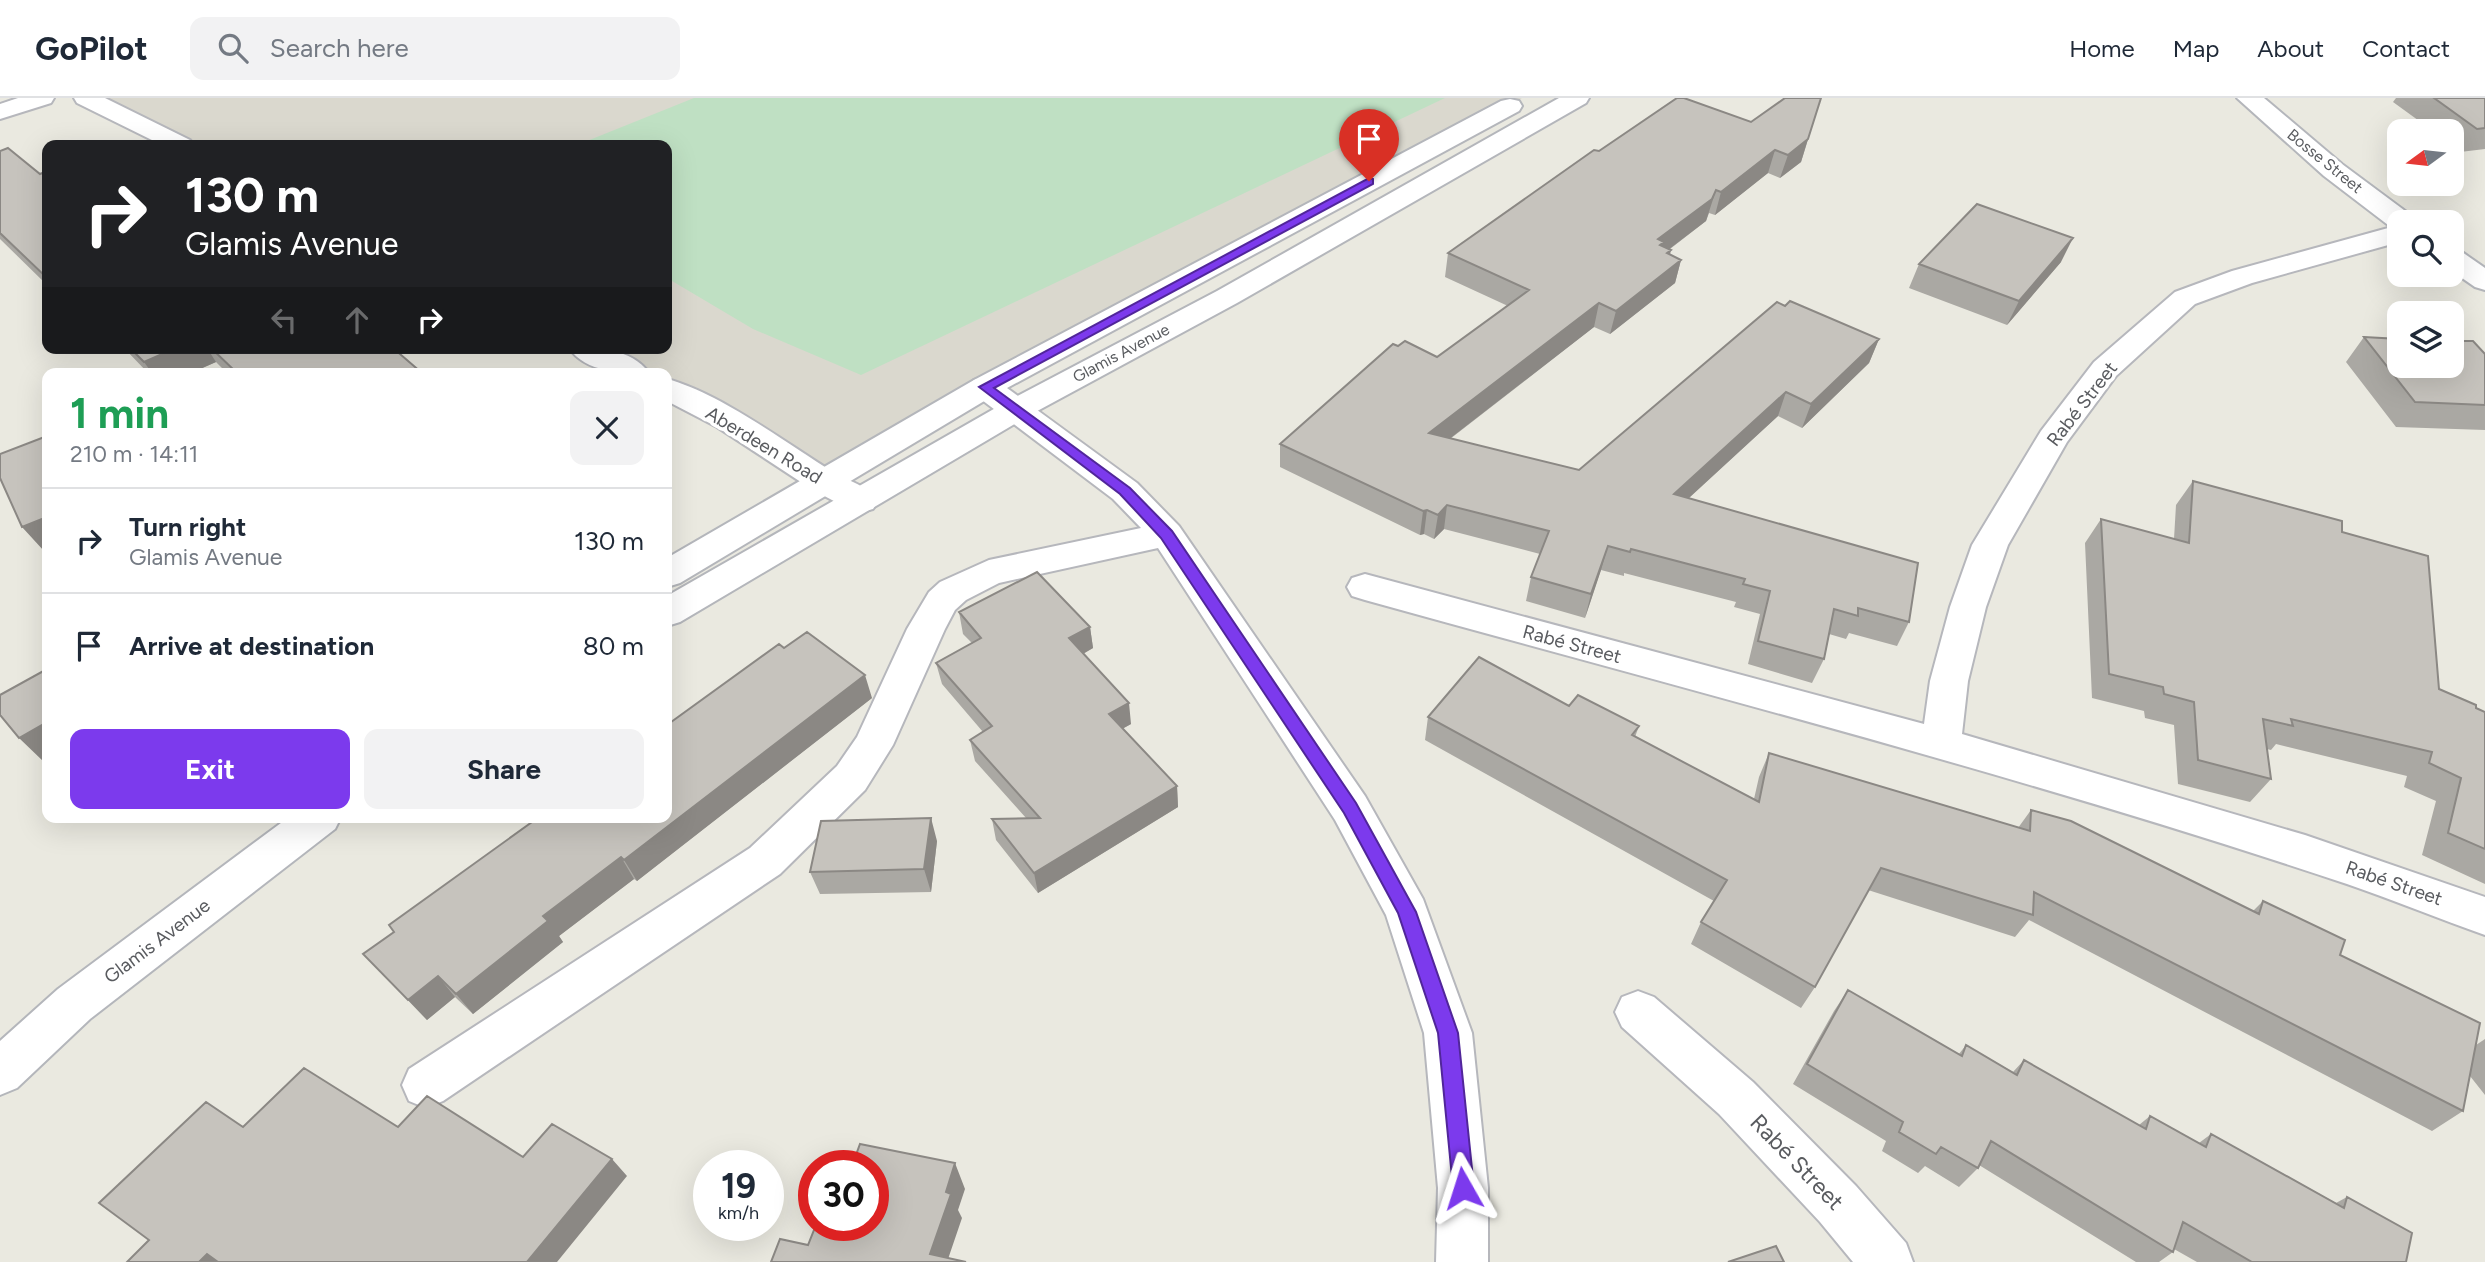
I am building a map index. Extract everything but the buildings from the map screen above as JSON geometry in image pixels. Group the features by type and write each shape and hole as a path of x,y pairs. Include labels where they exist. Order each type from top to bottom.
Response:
{"street":[{"path":"0,112 42,98"},
{"path":"86,98 171,140"},
{"name":"Glamis Avenue","path":"672,609 861,501 1001,398 1525,98"},
{"name":"Glamis Avenue","path":"672,571 825,482 1001,398 1227,297 1577,98"},
{"name":"Bosse Street","path":"2249,98 2333,170 2387,211"},
{"name":"Rabé Street","path":"1941,743 1949,681 1968,607 1990,545 2053,438 2105,369 2185,298 2242,277 2387,236"},
{"path":"2464,266 2485,281"},
{"path":"596,354 624,368"},
{"name":"Aberdeen Road","path":"672,391 728,419 825,482 861,501"},
{"path":"1001,398 1125,491 1167,534 1350,808 1407,912 1448,1033 1463,1188 1462,1262"},
{"path":"426,1085 765,861 851,778 873,745 926,629 942,601 953,591 989,573 1167,534"},
{"name":"Rabé Street","path":"1365,587 1941,743 2275,843 2432,895 2485,916"},
{"name":"Glamis Avenue","path":"0,1072 74,1004 312,823"},
{"name":"Rabé Street","path":"1638,1012 1736,1098 1838,1204 1886,1262"}],"shaded area":[{"path":"88,98 1522,98 1251,243 826,482 729,419 672,390 672,368 629,368 603,354 672,354 672,140 174,140"}],"green space":[{"path":"694,98 1445,98 861,375 753,329 672,281 672,140 589,140"}],"route":[{"path":"1369,181 985,387 1125,491 1167,534 1350,808 1407,912 1448,1033 1463,1188"}]}
